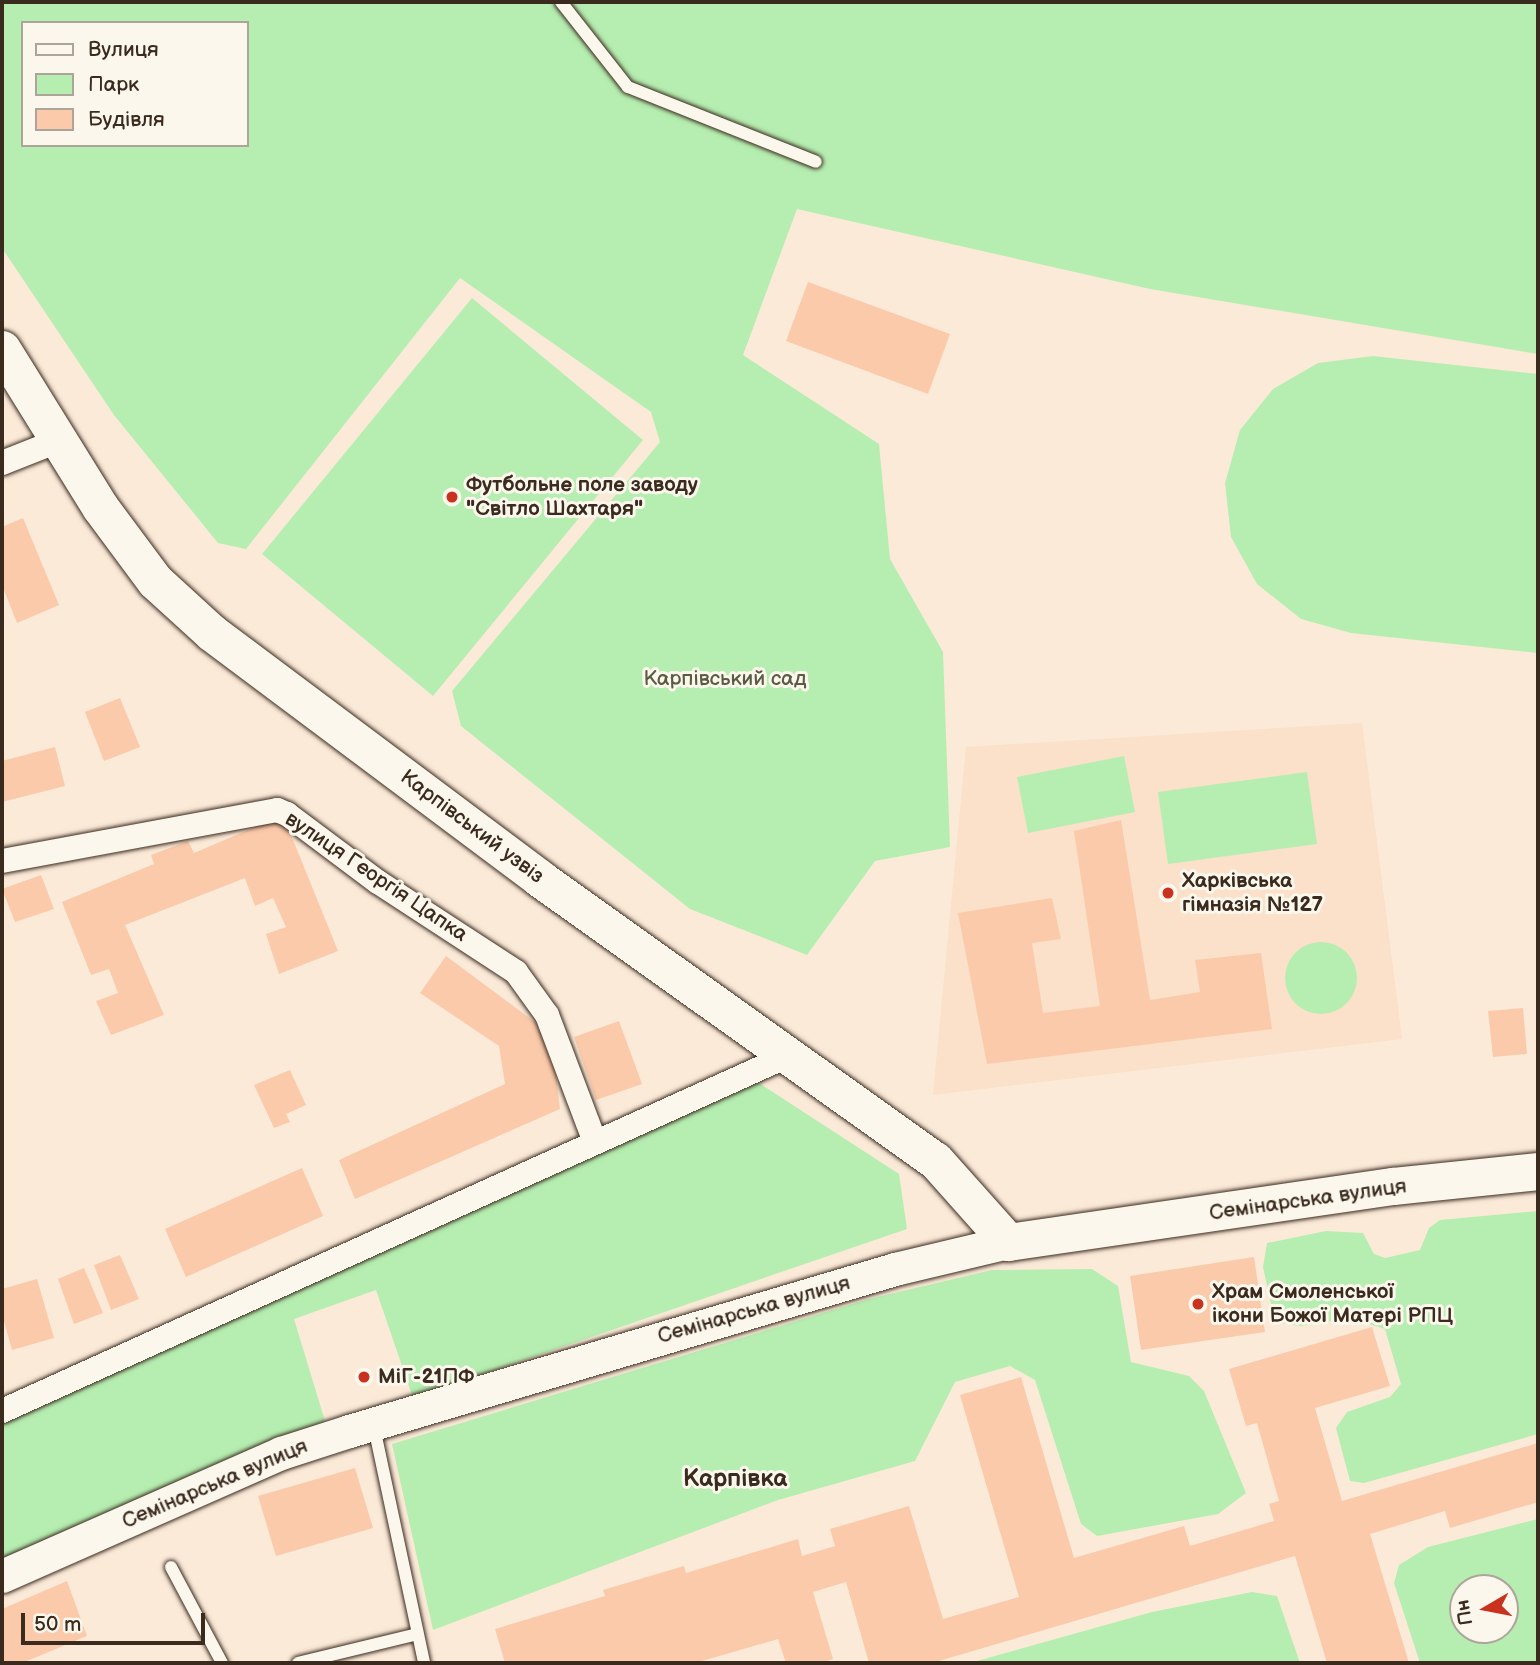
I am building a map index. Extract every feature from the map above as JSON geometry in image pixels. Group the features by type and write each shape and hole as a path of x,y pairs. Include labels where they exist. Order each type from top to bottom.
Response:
{"main road":[{"name":"Карпівський узвіз","path":"2,349 55,442 155,581 212,632 785,1057 934,1160 1008,1242"},
{"name":"Семінарська вулиця","path":"2,1576 281,1453 373,1423 895,1269 1008,1242 1393,1186 1538,1171"}],"street":[{"path":"2,463 55,442"},
{"name":"вулиця Георгія Цапка","path":"2,861 277,810 287,814 378,882 516,972 547,1015 595,1142"},
{"path":"2,1411 785,1057"}],"lane":[{"path":"561,2 628,87 816,162"},
{"path":"373,1423 424,1663"},
{"path":"172,1567 222,1663"},
{"path":"298,1663 418,1634"}],"shaded area":[{"name":"Харківська гімназія №127","path":"1362,723 1402,1039 933,1095 966,747"}],"green space":[{"name":"Карпівський сад","path":"2,2 1538,2 1538,354 1150,289 797,209 743,355 879,444 890,559 943,652 950,847 875,861 807,955 690,909 461,726 452,691 660,442 651,412 460,278 246,549 218,543 114,415 2,248"},
{"name":"Футбольне поле заводу \"Світло Шахтаря\"","path":"472,298 643,440 433,696 262,554"},
{"path":"1373,356 1538,374 1538,653 1351,633 1301,619 1257,584 1231,537 1225,483 1240,430 1273,389 1318,363"},
{"path":"1124,756 1135,812 1028,833 1017,777"},
{"path":"1307,772 1317,844 1168,864 1158,792"},
{"path":"1328,942 1347,952 1355,964 1355,992 1347,1004 1335,1012 1314,1014 1295,1004 1287,992 1285,971 1295,952 1307,944"},
{"path":"756,1081 899,1174 907,1229 413,1398 376,1290 294,1319 325,1421 2,1559 2,1420"},
{"path":"1538,1211 1538,1434 1364,1483 1350,1481 1336,1428 1347,1412 1390,1397 1401,1384 1385,1329 1350,1318 1301,1326 1275,1322 1263,1267 1267,1243 1326,1231 1363,1233 1374,1254 1385,1258 1420,1250 1429,1228 1440,1220"},
{"path":"1092,1269 1118,1286 1131,1362 1189,1376 1204,1391 1246,1493 1218,1514 1097,1536 1081,1524 1035,1380 1010,1366 955,1382 915,1461 778,1500 433,1630 392,1444 869,1299 992,1270"},
{"path":"1538,1519 1538,1663 1420,1663 1394,1583 1399,1565 1428,1547"},
{"path":"1252,1592 1277,1596 1300,1663 970,1663 1152,1612"}],"building":[{"path":"808,282 950,334 928,394 786,341"},
{"path":"23,518 59,605 17,623 2,585 2,527"},
{"path":"120,698 140,747 104,761 85,712"},
{"path":"55,747 65,786 2,802 2,761"},
{"path":"283,815 338,951 279,974 266,934 286,927 273,898 255,906 245,878 125,925 164,1015 111,1035 96,1001 118,993 109,969 91,975 62,902 154,864 151,855 188,841 194,853"},
{"path":"1121,820 1150,1000 1200,992 1195,960 1261,953 1272,1029 987,1064 958,913 1052,898 1061,939 1032,943 1043,1013 1100,1006 1074,831"},
{"path":"41,875 54,909 15,922 2,889"},
{"path":"446,956 551,1034 560,1109 355,1199 339,1160 505,1084 499,1046 420,993"},
{"path":"1523,1008 1527,1054 1493,1057 1488,1011"},
{"path":"619,1021 642,1084 596,1100 574,1037"},
{"path":"290,1070 306,1105 286,1114 290,1122 274,1128 254,1085"},
{"path":"302,1168 323,1216 186,1277 165,1229"},
{"path":"120,1255 139,1299 111,1310 94,1265"},
{"name":"Храм Смоленської ікони Божої Матері РПЦ","path":"1254,1257 1265,1332 1141,1350 1130,1276"},
{"path":"84,1268 103,1313 74,1324 58,1279"},
{"path":"37,1279 54,1338 12,1350 2,1314 2,1289"},
{"path":"1372,1327 1390,1386 1315,1408 1342,1501 1538,1443 1538,1502 1450,1528 1445,1511 1370,1534 1409,1663 1327,1663 1295,1556 932,1663 869,1663 846,1582 813,1592 833,1659 820,1663 786,1663 778,1639 695,1663 505,1663 495,1629 605,1596 603,1590 684,1566 686,1573 798,1539 802,1556 835,1546 830,1529 909,1506 943,1619 1019,1597 960,1395 1021,1377 1074,1558 1184,1526 1190,1546 1274,1521 1269,1504 1279,1501 1257,1423 1246,1426 1229,1369"},
{"path":"355,1468 373,1528 276,1556 258,1496"},
{"path":"67,1581 87,1636 22,1663 2,1663 2,1609"}],"place":[{"name":"Футбольне поле заводу \"Світло Шахтаря\"","path":"452,497"},
{"name":"Харківська гімназія №127","path":"1168,893"},
{"name":"Храм Смоленської ікони Божої Матері РПЦ","path":"1198,1304"},
{"name":"МіГ-21ПФ","path":"364,1377"}],"district":[{"name":"Карпівка","path":"735,1479"}]}
